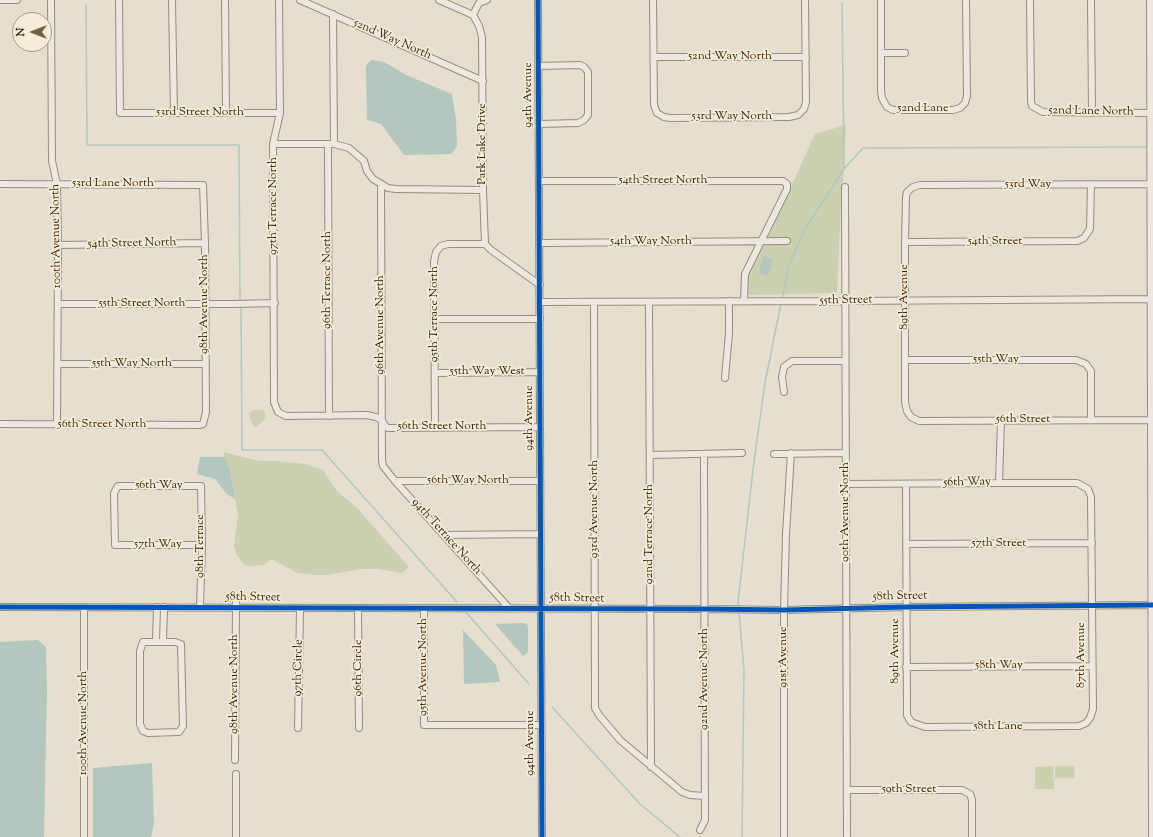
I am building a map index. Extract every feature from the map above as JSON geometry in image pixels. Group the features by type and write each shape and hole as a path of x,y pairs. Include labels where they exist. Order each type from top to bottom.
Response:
{"street":[{"path":"0,0 17,0"},
{"name":"100th Avenue North","path":"51,0 52,161 57,184 58,245 57,424"},
{"name":"53rd Street North","path":"119,0 120,113 280,113"},
{"path":"172,0 174,113"},
{"path":"225,0 226,112"},
{"name":"97th Terrace North","path":"278,412 274,402 275,303 273,144 280,113 279,0"},
{"name":"52nd Way North","path":"300,0 483,81"},
{"path":"439,0 473,15 479,2 488,0"},
{"name":"94th Avenue","path":"538,0 542,837"},
{"path":"653,0 654,58"},
{"path":"806,0 806,57"},
{"path":"881,0 881,53 905,53"},
{"name":"52nd Lane","path":"881,53 882,98 887,107 893,110 953,110 960,108 965,103 967,96 966,0"},
{"name":"52nd Lane North","path":"1030,0 1032,106 1043,112 1150,113"},
{"path":"1091,0 1092,113"},
{"path":"1150,0 1152,299 1152,837"},
{"name":"96th Terrace North","path":"329,416 333,14"},
{"name":"Park Lake Drive","path":"473,15 479,26 482,37 483,190 485,244"},
{"name":"52nd Way North","path":"654,58 806,57"},
{"name":"53rd Way North","path":"654,58 654,104 658,113 664,117 670,118 789,117 798,115 804,109 806,102 806,57"},
{"path":"538,66 580,65 588,72 588,115 584,120 578,123 539,124"},
{"path":"273,144 331,144 349,148 364,161 367,171 373,179 380,185 396,190 483,190"},
{"name":"54th Street North","path":"539,182 783,181 787,184 787,190 762,241"},
{"name":"53rd Lane North","path":"0,184 203,185"},
{"name":"54th Street","path":"905,242 1077,241 1084,238 1090,230 1091,184"},
{"name":"53rd Way","path":"907,192 913,187 920,185 1151,184"},
{"name":"98th Avenue North","path":"203,185 206,364 206,412 203,424"},
{"name":"96th Avenue North","path":"380,185 383,466"},
{"name":"90th Avenue North","path":"845,187 847,837"},
{"name":"89th Avenue","path":"905,402 905,242 907,192"},
{"path":"744,301 745,274 762,241"},
{"name":"54th Way North","path":"539,243 787,241"},
{"name":"54th Street North","path":"58,245 205,243"},
{"name":"95th Terrace North","path":"435,428 434,261 436,252 441,246 448,244 485,244"},
{"path":"485,244 540,285"},
{"name":"55th Street","path":"540,302 1152,299"},
{"path":"725,378 729,333 729,301"},
{"name":"93rd Avenue North","path":"594,302 595,708 598,715 620,740 651,767"},
{"name":"92nd Terrace North","path":"649,302 651,767"},
{"name":"55th Street North","path":"58,304 275,303"},
{"path":"434,319 540,319"},
{"name":"55th Way","path":"905,360 1076,360 1086,364 1091,371 1091,420"},
{"path":"784,392 782,377 784,367 792,361 845,361"},
{"name":"55th Way North","path":"58,364 206,364"},
{"name":"55th Way West","path":"434,373 540,372"},
{"name":"56th Street","path":"905,402 907,411 911,417 919,420 1151,420"},
{"name":"56th Street North","path":"278,412 286,416 367,415 382,420 388,428 540,427"},
{"path":"1000,483 1001,420"},
{"name":"56th Street North","path":"0,424 203,424"},
{"path":"650,455 742,453"},
{"name":"91st Avenue","path":"784,837 784,610 786,534 791,453"},
{"path":"774,454 846,453"},
{"name":"92nd Avenue North","path":"700,830 705,820 704,455"},
{"name":"94th Terrace North","path":"383,466 509,608"},
{"name":"56th Way North","path":"395,481 540,481"},
{"name":"56th Way","path":"846,484 1077,483 1088,489"},
{"name":"89th Avenue","path":"906,484 907,715 911,722"},
{"name":"56th Way","path":"115,545 114,493 118,486 201,486"},
{"name":"98th Terrace","path":"200,607 202,545 201,486"},
{"name":"87th Avenue","path":"1086,723 1090,718 1093,709 1091,497 1088,489"},
{"path":"444,535 540,534"},
{"name":"57th Street","path":"906,544 1092,543"},
{"name":"57th Way","path":"115,545 202,545"},
{"name":"98th Avenue North","path":"235,760 236,604"},
{"name":"58th Street","path":"0,607 200,607 236,604 300,608 784,610 906,607 1152,605"},
{"path":"156,642 157,607"},
{"path":"163,642 164,607"},
{"name":"100th Avenue North","path":"84,608 84,837"},
{"name":"97th Circle","path":"298,728 300,608"},
{"name":"96th Circle","path":"358,608 359,728"},
{"name":"95th Avenue North","path":"424,609 424,726 541,725"},
{"path":"143,642 163,642 181,644 183,726 179,732 148,733 143,731 140,724 140,651 143,642"},
{"name":"58th Way","path":"906,667 1092,666"},
{"name":"58th Lane","path":"911,722 925,727 1078,726 1086,723"},
{"path":"651,767 682,792 690,795 705,796"},
{"path":"236,774 236,837"},
{"name":"59th Street","path":"847,790 962,790 970,794 972,800 972,837"}],"green space":[{"path":"846,125 837,293 749,295 748,276 764,244 790,243 789,238 767,239 815,134"},
{"path":"254,410 264,410 266,418 256,427 253,426 249,413"},
{"path":"223,452 259,461 278,461 305,464 323,470 336,490 359,510 409,567 402,573 378,569 363,569 326,575 316,575 298,573 271,559 264,565 246,566 237,556 234,546 238,515 231,475"},
{"path":"1053,766 1054,789 1035,789 1035,767"},
{"path":"1055,766 1074,766 1075,778 1055,778"}],"shaded area":[{"path":"371,60 384,62 406,75 452,94 456,120 457,145 452,154 404,155 381,124 367,120 366,66"},
{"path":"763,256 773,259 768,276 759,273"},
{"path":"200,457 225,457 231,475 235,499 227,494 215,479 197,474"},
{"path":"495,624 527,624 528,627 528,652 523,656"},
{"path":"463,630 496,665 500,682 464,684"},
{"path":"38,640 46,647 47,691 44,837 0,837 0,642"},
{"path":"152,763 154,824 151,837 93,837 93,768"}],"waterway":[{"path":"842,3 844,169"},
{"path":"86,5 87,145 239,145 240,302"},
{"path":"782,299 789,265 806,227 844,169 863,148 1149,147"},
{"path":"739,608 738,602 754,461 765,383 781,303"},
{"path":"241,306 242,450 322,450 457,602"},
{"path":"464,610 529,684"},
{"path":"739,612 744,670 742,837"},
{"path":"552,707 640,804 680,837"}],"cycle path":[{"path":"538,0 542,837"},
{"path":"0,607 784,610 906,607 1153,605"}]}
